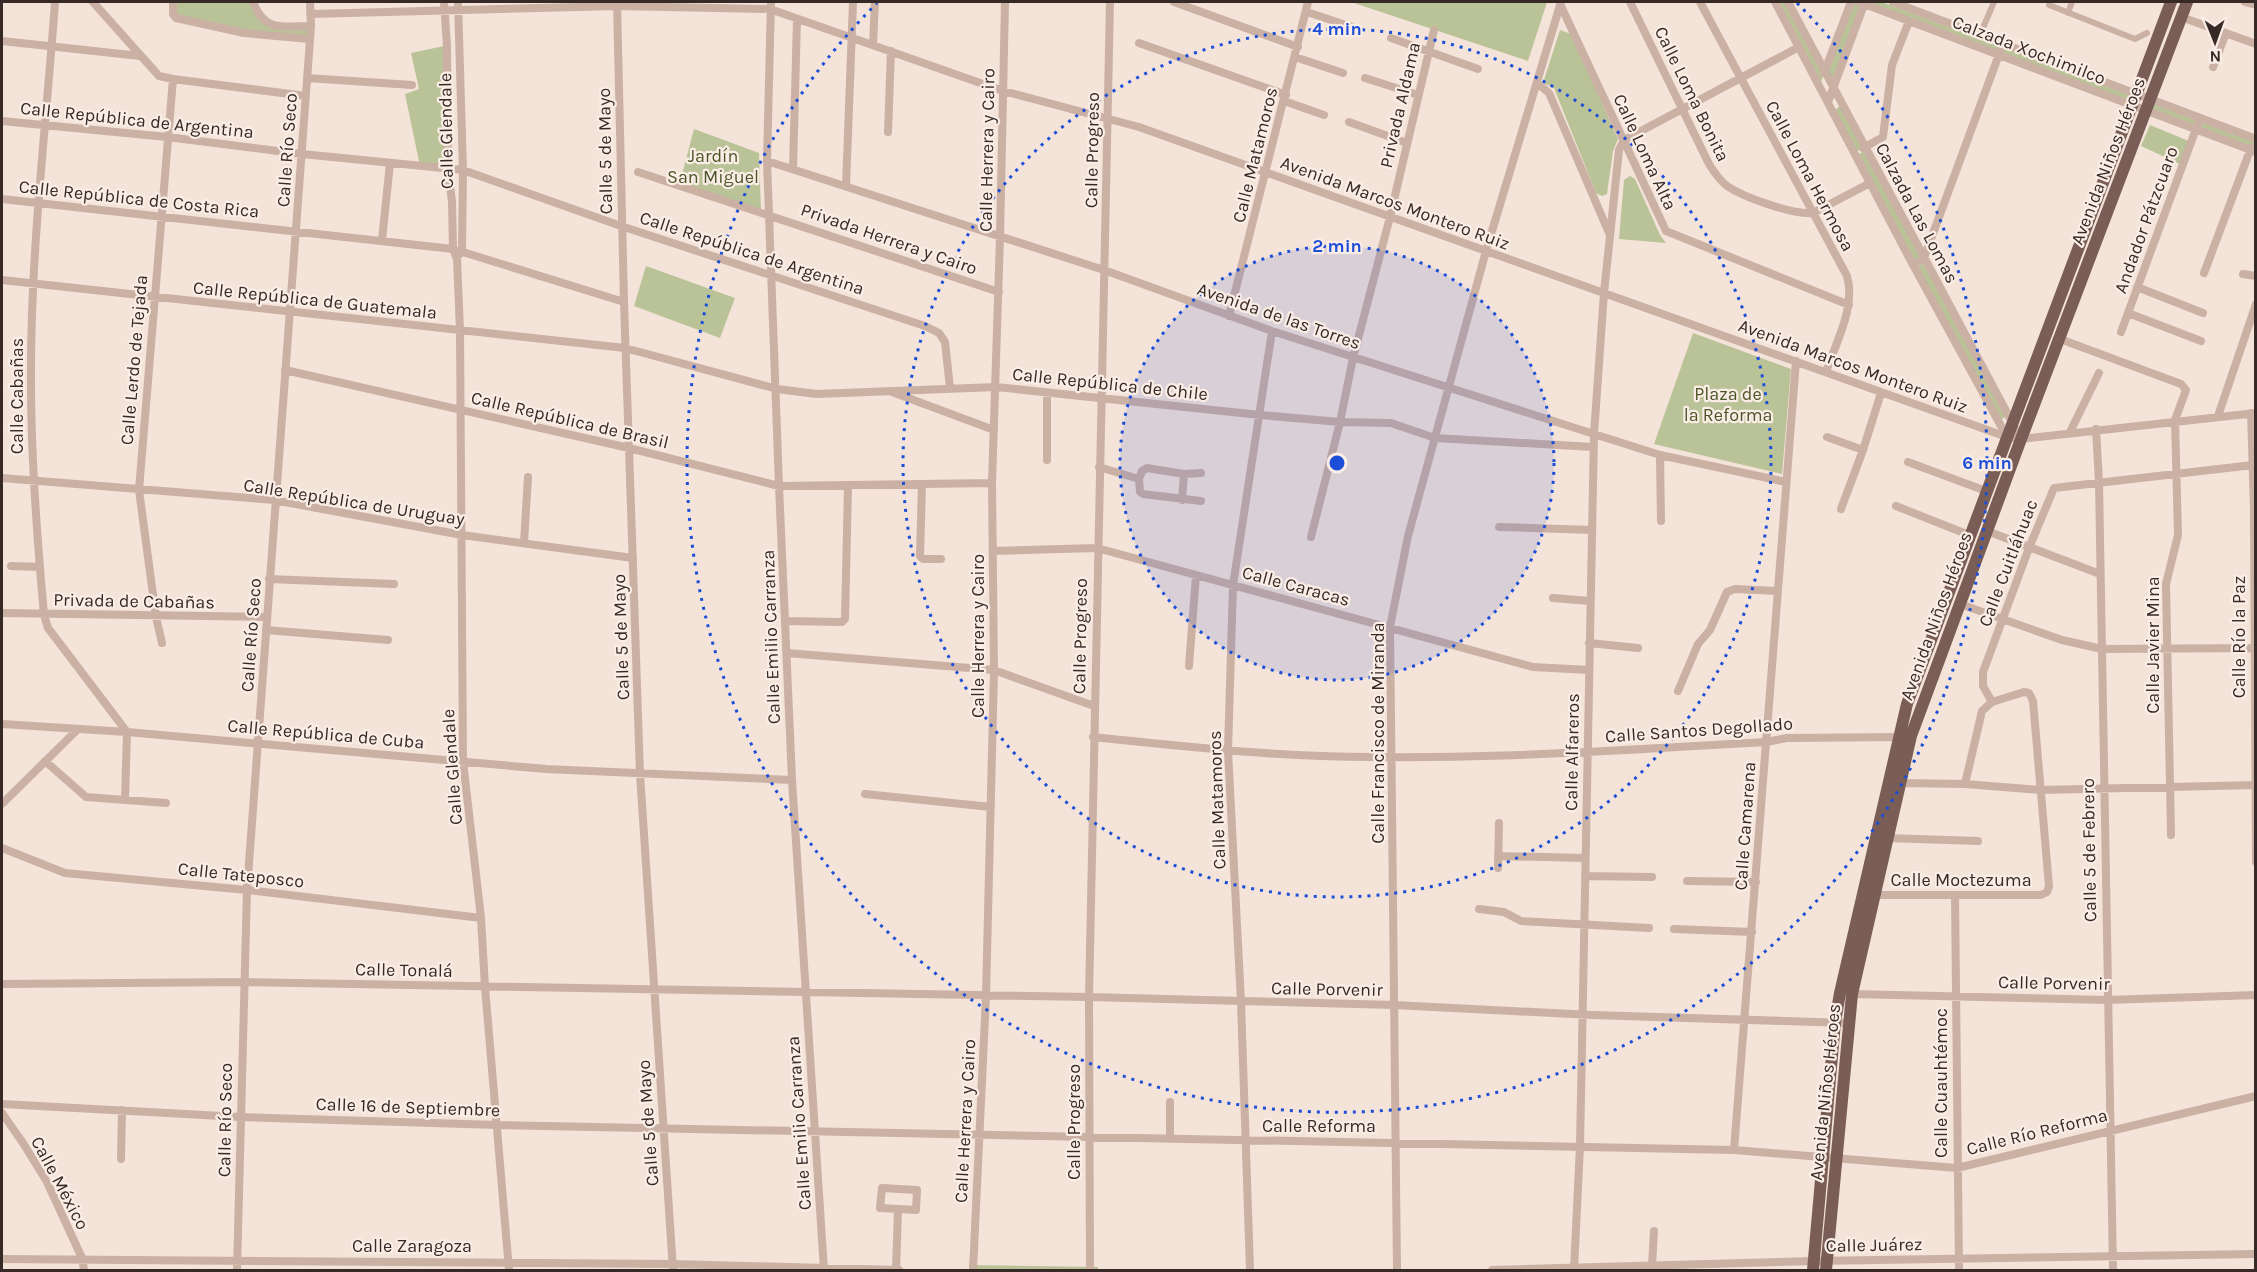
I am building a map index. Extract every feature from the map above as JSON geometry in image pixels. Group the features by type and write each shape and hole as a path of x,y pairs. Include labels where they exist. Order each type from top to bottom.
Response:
{"main road":[{"name":"Avenida Niños Héroes","path":"1842,1023 1852,994 1900,783 1907,704 2171,2"},
{"name":"Avenida Niños Héroes","path":"1820,1266 1842,1023 1852,940 1905,737 1960,604 2187,2"}],"street":[{"name":"Calle Cabañas","path":"55,2 34,283 31,381 33,480 44,615 48,628 127,732"},
{"path":"93,2 159,76 306,96"},
{"path":"173,2 173,14 176,18 244,33 309,39"},
{"path":"253,2 265,21 272,26 311,26"},
{"name":"Calle Río Seco","path":"237,1270 247,890 259,744 274,500 297,232 311,26 310,2"},
{"name":"Calle Glendale","path":"444,2 447,46 448,169 458,249"},
{"path":"846,186 853,2"},
{"path":"873,45 875,2"},
{"name":"Calle Herrera y Cairo","path":"973,1270 986,996 991,807 994,670 992,483 999,291 1005,2"},
{"name":"Calle Progreso","path":"1090,1270 1089,997 1110,2"},
{"path":"1174,2 1298,47"},
{"name":"Calle Matamoros","path":"1229,316 1308,2"},
{"name":"Calle Loma Bonita","path":"1630,2 1717,177 1734,190 1790,212 1813,213"},
{"name":"Calle Loma Hermosa","path":"1700,2 1851,287 1849,305 1826,372"},
{"name":"Calzada Las Lomas","path":"1775,2 1913,265 2007,437"},
{"name":"Calzada Las Lomas","path":"1788,2 2021,439"},
{"path":"1819,86 1851,2"},
{"path":"1828,102 1863,2"},
{"name":"Calzada Xochimilco","path":"1863,2 1999,54 2148,105 2200,118 2255,139"},
{"name":"Calzada Xochimilco","path":"1893,2 2003,44 2134,100"},
{"path":"1980,35 1994,2"},
{"path":"2050,2 2049,5 2135,39 2147,33"},
{"path":"2068,13 2072,2"},
{"path":"2245,2 2256,5"},
{"name":"Calle Francisco de Miranda","path":"1397,1270 1390,627 1408,536 1486,251 1560,3"},
{"name":"Calle Loma Alta","path":"1560,3 1667,232 1849,305"},
{"name":"Calle 5 de Mayo","path":"617,4 621,226 640,774 673,1267"},
{"name":"Avenida Marcos Montero Ruiz","path":"310,14 444,10 458,6 770,5 797,19 1003,91 1139,127 2007,437 2021,439 2253,413"},
{"name":"Calle Emilio Carranza","path":"770,5 768,161 779,486 792,780 823,1269"},
{"name":"Calle Glendale","path":"458,6 464,170 457,259 461,410 463,761 482,918 485,987 508,1266"},
{"path":"1307,12 1352,27"},
{"path":"2181,17 2256,44"},
{"path":"794,169 797,19"},
{"path":"1854,153 1883,137 1892,65 1909,21"},
{"path":"271,35 272,26"},
{"name":"Privada Aldama","path":"1311,537 1434,30"},
{"path":"2213,67 2226,33"},
{"path":"1391,38 1478,69"},
{"path":"2,41 140,56"},
{"path":"1139,43 1285,98 1323,115"},
{"path":"1913,265 1924,258 2003,44"},
{"path":"1624,140 1799,47"},
{"path":"888,132 891,51"},
{"path":"1295,57 1343,73"},
{"path":"307,78 412,86"},
{"path":"1365,78 1418,95"},
{"name":"Calle Lerdo de Tejada","path":"162,643 156,617 139,490 173,79"},
{"name":"Calle Alfareros","path":"1537,83 1549,93 1610,234"},
{"name":"Calzada Xochimilco","path":"2148,105 2195,129 2253,151"},
{"name":"Andador Pátzcuaro","path":"2121,332 2200,118"},
{"name":"Calle República de Argentina","path":"2,121 464,170 621,226 925,326 939,333 945,342 950,388"},
{"path":"1349,122 1407,143"},
{"path":"2204,273 2253,151 2255,139"},
{"name":"Calle Alfareros","path":"1574,1270 1580,1146 1593,447 1604,293 1618,150 1624,140"},
{"name":"Avenida de las Torres","path":"768,161 1104,270 1353,358 1660,455 1786,482"},
{"path":"382,240 390,163"},
{"name":"Privada Herrera y Cairo","path":"638,172 999,291"},
{"path":"1813,213 1870,183"},
{"name":"Calle República de Costa Rica","path":"2,199 458,249 624,302"},
{"path":"2243,274 2256,276"},
{"name":"Calle República de Guatemala","path":"2,280 625,348"},
{"path":"2137,287 2202,313"},
{"path":"2218,416 2256,304"},
{"path":"2128,313 2201,341"},
{"name":"Calle Matamoros","path":"1250,1270 1241,1002 1228,751 1233,585 1272,331"},
{"name":"Calle Javier Mina","path":"2060,339 2181,384 2185,393 2175,420 2178,539 2166,584 2171,835"},
{"name":"Calle República de Chile","path":"625,348 777,389 817,394 996,387 1260,415 1340,422 1391,423 1435,438 1593,447"},
{"name":"Calle Camarena","path":"1734,1150 1796,361"},
{"name":"Calle República de Brasil","path":"285,370 629,448 779,486 992,483"},
{"path":"2070,432 2099,373"},
{"path":"889,391 994,430"},
{"path":"1047,393 1047,460"},
{"path":"1841,509 1881,393"},
{"name":"Calle Río la Paz","path":"2253,413 2256,862"},
{"name":"Calle 5 de Febrero","path":"2096,429 2099,483 2113,1270"},
{"path":"1827,437 1863,450"},
{"path":"1660,455 1661,521"},
{"path":"1908,462 1986,491"},
{"name":"Calle Cuitláhuac","path":"1992,702 1983,686 1982,679 2029,548 2054,488 2253,465"},
{"path":"1099,467 1139,479"},
{"path":"1201,473 1184,474 1147,468 1142,471 1139,479 1140,492 1143,494 1201,501"},
{"path":"1182,500 1184,474"},
{"path":"524,543 528,477"},
{"name":"Calle República de Uruguay","path":"2,478 274,500 462,535 633,558"},
{"path":"922,484 920,556 923,559 940,559"},
{"path":"785,621 842,622 845,620 848,486"},
{"path":"1896,506 1969,535"},
{"path":"1499,527 1592,530"},
{"path":"1987,531 2100,574"},
{"name":"Calle Caracas","path":"993,551 1097,548 1533,667 1588,670"},
{"path":"11,567 40,567"},
{"path":"1189,666 1196,575"},
{"path":"269,579 394,584"},
{"path":"1678,692 1698,644 1710,630 1727,592 1735,589 1778,591"},
{"path":"1553,598 1590,602"},
{"path":"1960,604 2062,640 2102,649 2255,648"},
{"name":"Privada de Cabañas","path":"2,613 267,617"},
{"path":"266,630 388,640"},
{"path":"1589,643 1638,648"},
{"path":"787,653 994,670 1094,706"},
{"path":"1965,784 1982,711 1992,702 2024,692 2032,697 2040,790"},
{"name":"Calle República de Cuba","path":"2,724 127,732 546,769 792,780"},
{"path":"2,802 77,730"},
{"path":"125,800 127,732"},
{"name":"Calle Santos Degollado","path":"1094,737 1228,751 1300,755 1392,756 1586,753 1766,742 1787,738 1905,737"},
{"path":"45,761 86,797 166,803"},
{"path":"1900,783 1965,784 2040,790 2169,789 2255,785"},
{"name":"Calle Moctezuma","path":"1874,895 2041,895 2047,892 2049,886 2040,790"},
{"path":"865,794 991,807"},
{"path":"1498,868 1499,824"},
{"path":"1887,837 1978,841"},
{"name":"Calle Tateposco","path":"2,848 65,873 247,890 482,918"},
{"path":"1498,856 1585,858"},
{"path":"1585,876 1652,877"},
{"path":"1687,881 1756,882"},
{"name":"Calle Cuauhtémoc","path":"1955,895 1959,1270"},
{"path":"1479,909 1504,912 1521,921 1649,928"},
{"path":"1674,929 1752,932"},
{"name":"Calle Tonalá","path":"2,984 243,982 806,992"},
{"name":"Calle Porvenir","path":"806,992 1394,1005 1842,1023"},
{"name":"Calle Porvenir","path":"1852,994 2107,1000 2256,995"},
{"name":"Calle Río Reforma","path":"1830,1157 1957,1168 2256,1096"},
{"path":"1170,1102 1170,1139"},
{"name":"Calle 16 de Septiembre","path":"2,1104 240,1117 814,1131"},
{"path":"121,1159 122,1110"},
{"name":"Calle México","path":"2,1113 47,1182 82,1258 84,1270"},
{"name":"Calle Reforma","path":"814,1131 1580,1146 1734,1150 1830,1157"},
{"path":"882,1188 917,1190 916,1210 898,1209 880,1208 882,1188"},
{"path":"823,1269 897,1270 898,1209"},
{"path":"1652,1266 1653,1231"},
{"name":"Calle Juárez","path":"1492,1270 1574,1270 1652,1266 1820,1266 1959,1258 2256,1254"},
{"name":"Calle Zaragoza","path":"2,1259 82,1258 823,1269"},
{"path":"281,1261 281,1270"}],"green space":[{"path":"174,2 253,2 265,21 310,29 309,38 244,33 176,18"},
{"path":"1351,2 1547,2 1528,61"},
{"path":"1778,2 1786,2 1825,71 1821,82"},
{"path":"1854,2 1863,6 1833,80 1828,71"},
{"path":"1872,2 1882,2 2132,96 2132,105 1870,6"},
{"path":"1560,30 1571,34 1618,139 1613,151 1607,194 1602,196 1596,193 1554,88 1543,83"},
{"path":"444,46 446,168 420,166 405,94 419,89 411,53"},
{"path":"2153,104 2255,142 2255,150 2151,109"},
{"path":"1840,106 1865,147 1854,153 1835,110"},
{"path":"2150,125 2191,142 2182,165 2141,146"},
{"name":"Jardín San Miguel","path":"694,129 759,153 761,212 679,186"},
{"path":"1864,151 1924,258 1915,263 1856,156"},
{"path":"1630,176 1635,179 1660,235 1666,243 1619,239 1624,180"},
{"path":"1923,263 2009,415 2000,420 1915,269"},
{"path":"646,266 735,298 720,338 634,306"},
{"name":"Plaza de la Reforma","path":"1693,333 1791,369 1782,474 1654,444"},
{"path":"969,1265 1098,1267 1098,1270 969,1270"}]}
